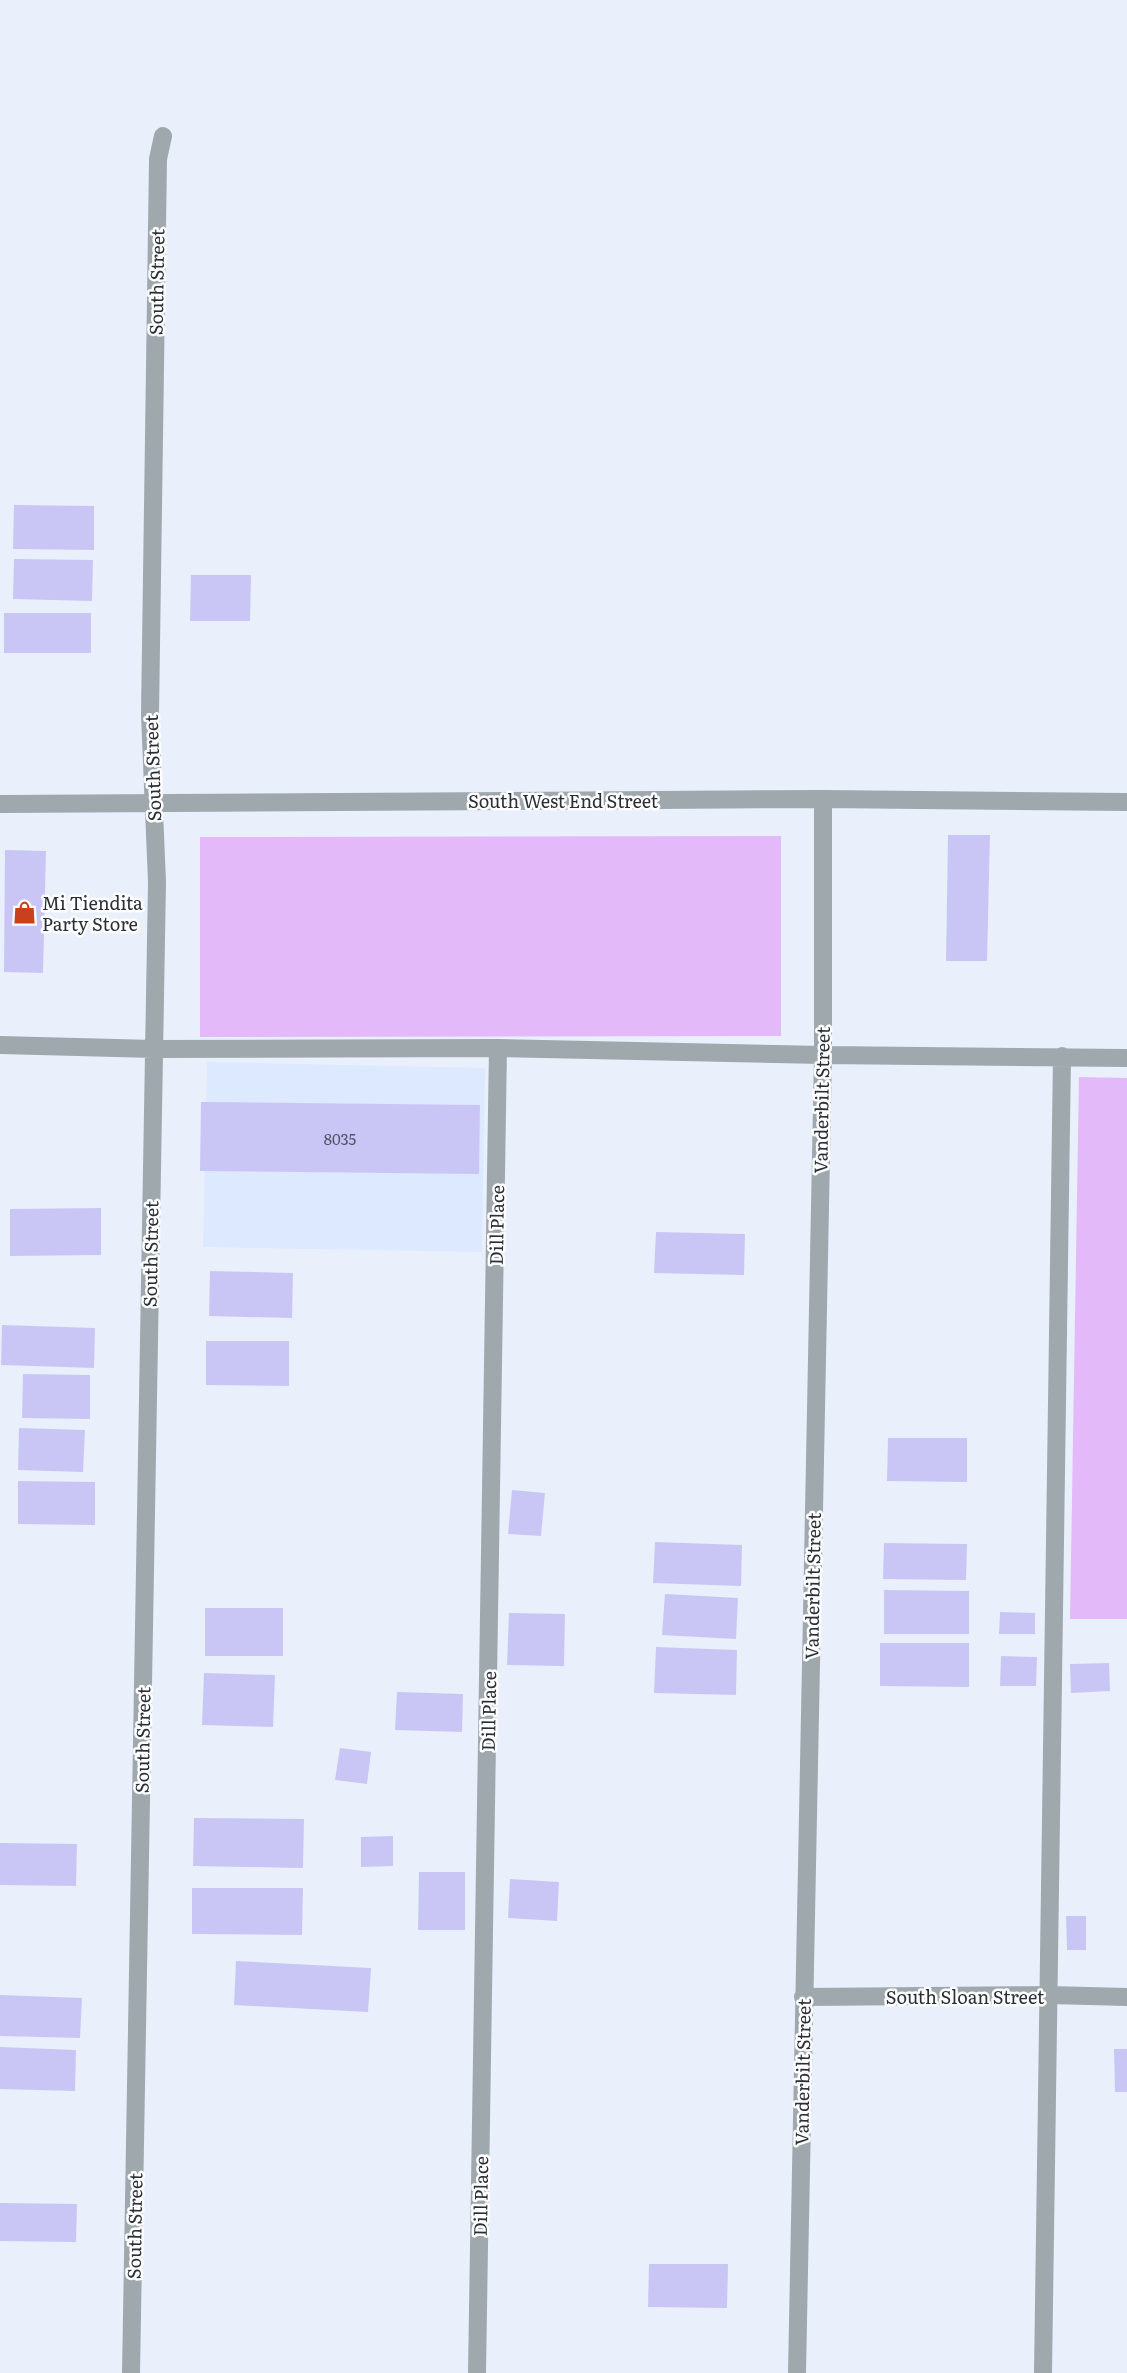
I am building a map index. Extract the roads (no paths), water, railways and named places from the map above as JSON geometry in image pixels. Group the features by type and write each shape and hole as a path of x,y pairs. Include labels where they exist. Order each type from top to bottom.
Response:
{"street":[{"name":"South Street","path":"132,2373 157,882 150,691 158,159 163,136"},
{"name":"South West End Street","path":"0,804 153,801 823,799 1127,802"},
{"name":"Vanderbilt Street","path":"797,2373 823,1055 823,799"},
{"path":"0,1045 154,1049 498,1048 823,1055 1127,1058"},
{"name":"Dill Place","path":"477,2373 498,1048"},
{"path":"1043,2373 1062,1056"},
{"name":"South Sloan Street","path":"803,1997 1050,1995 1127,1997"}],"place":[{"name":"Mi Tiendita Party Store","path":"24,912"}]}
